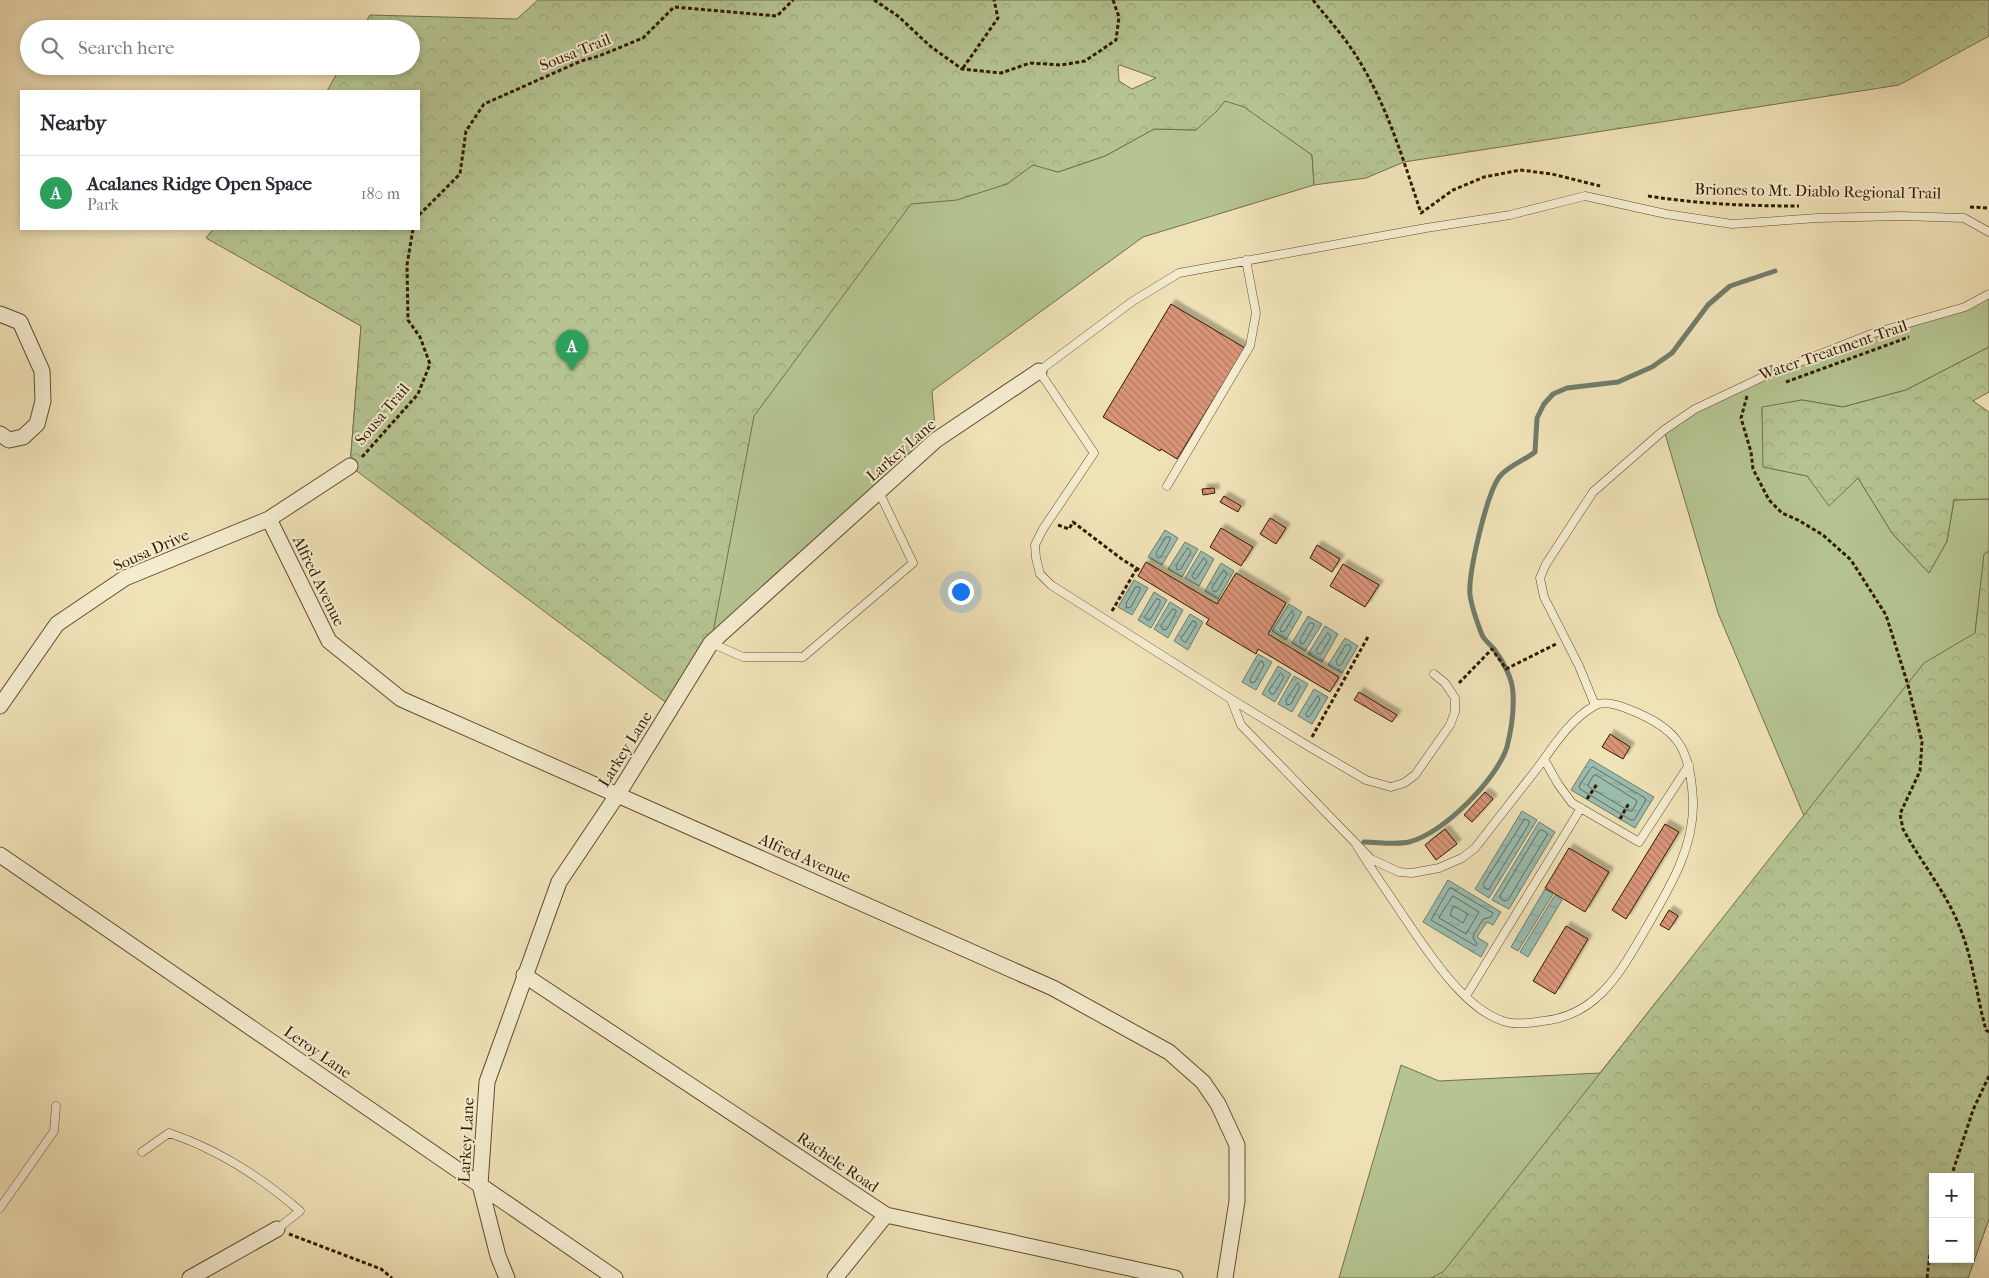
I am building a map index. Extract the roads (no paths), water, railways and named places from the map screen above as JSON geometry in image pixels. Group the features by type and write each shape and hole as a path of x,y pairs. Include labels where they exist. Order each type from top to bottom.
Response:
{"street":[{"path":"0,314 20,322 42,371 43,401 37,424 23,437 9,440 0,434"},
{"name":"Larkey Lane","path":"507,1278 498,1256 480,1185 487,1082 559,882 618,794 711,643 936,440 1039,372"},
{"name":"Sousa Drive","path":"0,706 57,624 125,578 269,519 350,466"},
{"name":"Alfred Avenue","path":"269,519 329,641 401,699 1053,988 1169,1052 1203,1082 1218,1104 1237,1145 1237,1201 1225,1278"},
{"name":"Leroy Lane","path":"0,855 615,1278"},
{"name":"Rachele Road","path":"524,975 886,1215 1175,1278"},
{"path":"834,1278 886,1215"},
{"path":"190,1278 277,1229"}],"lane":[{"path":"1434,674 1446,683 1455,698 1455,712 1450,725 1415,775 1404,783 1390,787 1366,780 1308,746 1051,585 1040,574 1035,545 1094,452 1039,372 1133,301 1179,273 1510,215 1585,196 1666,214 1732,224 1818,218 1900,216 1964,218 1989,232"},
{"path":"1167,486 1250,346 1256,313 1246,260"},
{"path":"1596,705 1541,588 1540,578 1546,564 1593,492 1664,430 1695,409 1769,374 1874,333 1965,307 1989,294"},
{"path":"711,643 743,657 803,657 913,563 879,492"},
{"path":"1231,699 1241,725 1357,846 1371,859 1399,872 1412,873 1439,868 1462,858 1475,848 1568,727 1596,705 1616,704 1655,720 1674,735 1689,764 1693,800 1691,834 1672,881 1626,962 1608,988 1585,1008 1558,1020 1530,1023 1503,1021 1480,1008 1466,996 1436,963 1357,846"},
{"path":"1544,758 1558,784 1572,803 1639,842 1689,764"},
{"path":"1466,996 1581,808"},
{"path":"0,1208 54,1131 56,1106"},
{"path":"142,1152 169,1133 191,1140 236,1165 256,1177 300,1211 277,1229"}],"water":[{"path":"1165,530 1178,538 1162,565 1148,557"},
{"path":"1185,542 1198,549 1182,577 1168,569"},
{"path":"1201,551 1214,559 1199,586 1185,578"},
{"path":"1221,563 1234,571 1218,599 1205,591"},
{"path":"1134,580 1148,588 1132,615 1118,607"},
{"path":"1154,592 1167,600 1151,628 1138,620"},
{"path":"1170,602 1183,610 1168,638 1154,629"},
{"path":"1289,604 1302,612 1286,640 1272,631"},
{"path":"1190,614 1203,622 1188,650 1174,641"},
{"path":"1308,616 1322,624 1305,651 1292,643"},
{"path":"1325,626 1338,634 1322,662 1308,654"},
{"path":"1345,638 1358,646 1342,673 1328,665"},
{"path":"1258,654 1272,662 1256,690 1242,682"},
{"path":"1278,666 1291,674 1275,702 1262,694"},
{"path":"1294,676 1308,684 1292,712 1278,704"},
{"path":"1314,689 1328,697 1312,724 1298,716"},
{"path":"1590,759 1654,797 1635,828 1571,790"},
{"path":"1522,811 1537,820 1489,898 1475,889"},
{"path":"1539,822 1555,832 1509,909 1492,900"},
{"path":"1448,880 1501,912 1493,925 1487,922 1477,937 1488,944 1481,957 1423,922"},
{"path":"1545,889 1553,894 1518,951 1511,947"},
{"path":"1555,895 1562,900 1528,957 1520,952"}],"waterway":[{"path":"1364,842 1404,843 1423,837 1437,828 1467,804 1481,789 1501,760 1507,747 1513,714 1513,688 1501,659 1482,635 1472,605 1470,584 1475,552 1490,497 1501,475 1535,452 1537,418 1544,404 1553,394 1567,388 1618,382 1652,367 1672,353 1708,305 1730,286 1775,271"}],"place":[{"name":"Acalanes Ridge Open Space","path":"572,371"}]}
